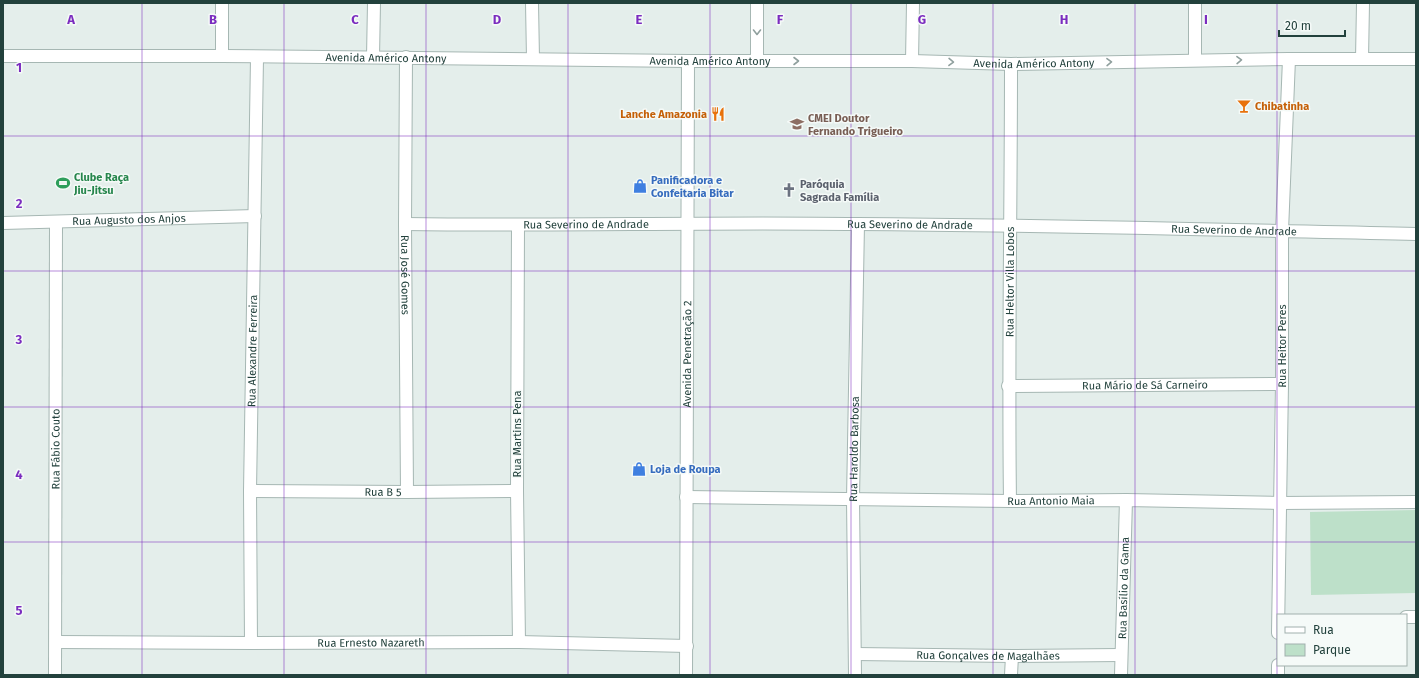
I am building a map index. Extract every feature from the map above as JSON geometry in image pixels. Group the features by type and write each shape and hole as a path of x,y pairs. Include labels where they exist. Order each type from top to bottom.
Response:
{"street":[{"path":"222,3 222,56"},
{"path":"374,3 374,57"},
{"path":"532,3 533,59"},
{"path":"757,3 757,61"},
{"path":"912,61 913,3"},
{"path":"1195,3 1195,60"},
{"path":"1362,3 1362,59"},
{"name":"Avenida Américo Antony","path":"3,56 222,56 257,58 374,57 688,62 912,61 1011,64 1195,60 1416,59"},
{"name":"Rua Alexandre Ferreira","path":"251,644 250,491 257,58"},
{"name":"Rua José Gomes","path":"406,58 405,224 407,492"},
{"name":"Rua Heitor Peres","path":"1278,614 1282,384 1282,231 1289,59"},
{"name":"Avenida Penetração 2","path":"686,675 688,62"},
{"name":"Rua Heltor Villa Lobos","path":"1010,501 1008,386 1011,226 1011,64"},
{"name":"Rua Augusto dos Anjos","path":"3,223 255,216"},
{"name":"Rua Fábio Couto","path":"55,675 56,222"},
{"name":"Rua Severino de Andrade","path":"405,224 518,226 687,223 858,224 1416,234"},
{"name":"Rua Haroldo Barbosa","path":"856,675 853,499 858,224"},
{"name":"Rua Martins Pena","path":"518,226 517,491 519,642"},
{"name":"Rua Mário de Sá Carneiro","path":"1008,386 1282,384"},
{"name":"Rua B 5","path":"250,491 517,491"},
{"name":"Rua Antonio Maia","path":"686,497 1010,501 1126,500 1416,502"},
{"name":"Rua Basílio da Gama","path":"1121,675 1120,655 1126,500"},
{"name":"Rua Ernesto Nazareth","path":"56,642 251,644 519,642 687,646"},
{"name":"Rua Gonçalves de Magalhães","path":"856,654 1012,656 1120,655"},
{"path":"1011,675 1012,656"}],"green space":[{"path":"1416,510 1416,593 1311,595 1310,512"}],"place":[{"name":"Chibatinha","path":"1244,106"},
{"name":"Lanche Amazonia","path":"718,114"},
{"name":"CMEI Doutor Fernando Trigueiro","path":"797,124"},
{"name":"Clube Raça Jiu-Jitsu","path":"63,183"},
{"name":"Panificadora e Confeitaria Bitar","path":"640,186"},
{"name":"Paróquia Sagrada Família","path":"789,190"},
{"name":"Loja de Roupa","path":"639,469"}]}
